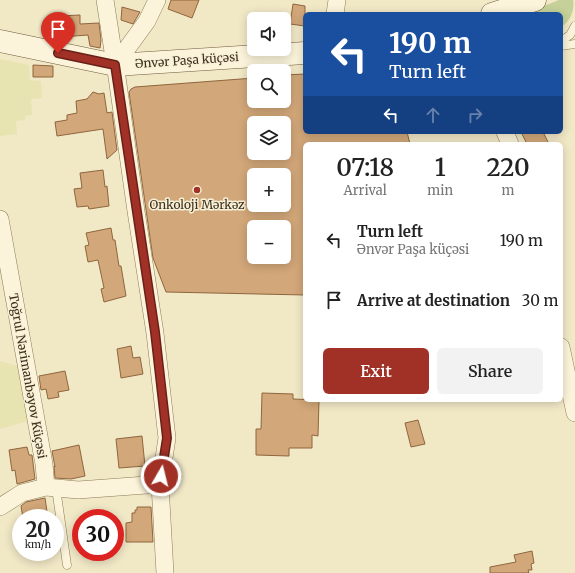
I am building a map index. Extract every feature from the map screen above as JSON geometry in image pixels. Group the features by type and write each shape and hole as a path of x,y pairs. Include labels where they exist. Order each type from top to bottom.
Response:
{"street":[{"path":"105,0 155,332 167,438 160,484 165,573"},
{"path":"115,65 147,22 157,0"},
{"path":"334,12 337,0"},
{"path":"498,12 526,2"},
{"name":"Ənvər Paşa küçəsi","path":"0,42 115,65 303,53"},
{"name":"Toğrul Nərimanbəyov Küçəsi","path":"0,219 44,464 51,487"},
{"path":"563,356 575,412"},
{"path":"0,507 22,493 51,487 78,490 160,484"}],"lane":[{"path":"563,39 570,35 575,26"},
{"path":"563,46 574,44"},
{"path":"51,487 67,564"}],"shaded area":[{"path":"0,59 29,65 30,80 41,81 42,98 31,99 32,115 25,116 25,120 16,121 17,134 0,136"},
{"path":"0,361 18,366 28,421 0,429"}],"green space":[{"path":"559,0 573,0 572,12 569,19 563,26 563,12 528,12"}],"building":[{"path":"171,0 199,0 192,18 168,9"},
{"path":"293,4 305,6 305,12 303,12 303,26 291,24"},
{"path":"122,7 140,12 133,24 121,20"},
{"path":"80,15 80,24 99,23 101,40 100,48 90,46 88,35 61,37 59,16"},
{"path":"33,65 53,66 53,77 33,77"},
{"name":"Onkoloji Mərkəz","path":"303,74 303,134 408,134 410,142 303,142 303,295 166,292 153,258 129,92 135,87 247,79 247,108 291,108 291,75"},
{"path":"93,92 99,94 104,93 107,113 112,112 117,150 107,159 103,129 57,136 55,122 67,120 67,115 77,113 76,101 87,99"},
{"path":"522,134 544,134 548,142 526,142"},
{"path":"103,170 105,187 107,186 109,206 89,209 88,206 77,207 74,189 82,188 80,173"},
{"path":"111,228 113,240 115,240 119,266 121,266 126,296 104,302 101,289 104,288 98,260 88,262 85,246 89,245 86,233"},
{"path":"131,346 133,358 140,357 143,374 121,378 117,349"},
{"path":"65,371 69,390 58,392 59,397 48,399 46,389 41,390 39,376"},
{"path":"262,393 293,394 293,399 303,399 303,402 319,402 318,436 312,435 312,448 289,448 289,456 256,455 256,429 261,429"},
{"path":"418,420 425,444 411,447 405,423"},
{"path":"142,436 145,466 119,468 116,439"},
{"path":"79,445 85,476 71,479 55,478 54,466 55,467 52,451"},
{"path":"27,447 29,455 32,455 35,479 17,484 15,470 12,471 9,450"},
{"path":"45,498 47,509 22,509 21,506 26,502"},
{"path":"137,507 151,507 153,542 126,542 126,523 132,522 132,513 135,513"},
{"path":"532,551 534,563 531,564 532,570 528,570 529,573 490,573 490,567 516,562 514,555"}],"place":[{"name":"Onkoloji Mərkəz","path":"197,190"}],"route":[{"path":"58,53 115,65 155,332 167,438 161,476"}]}
